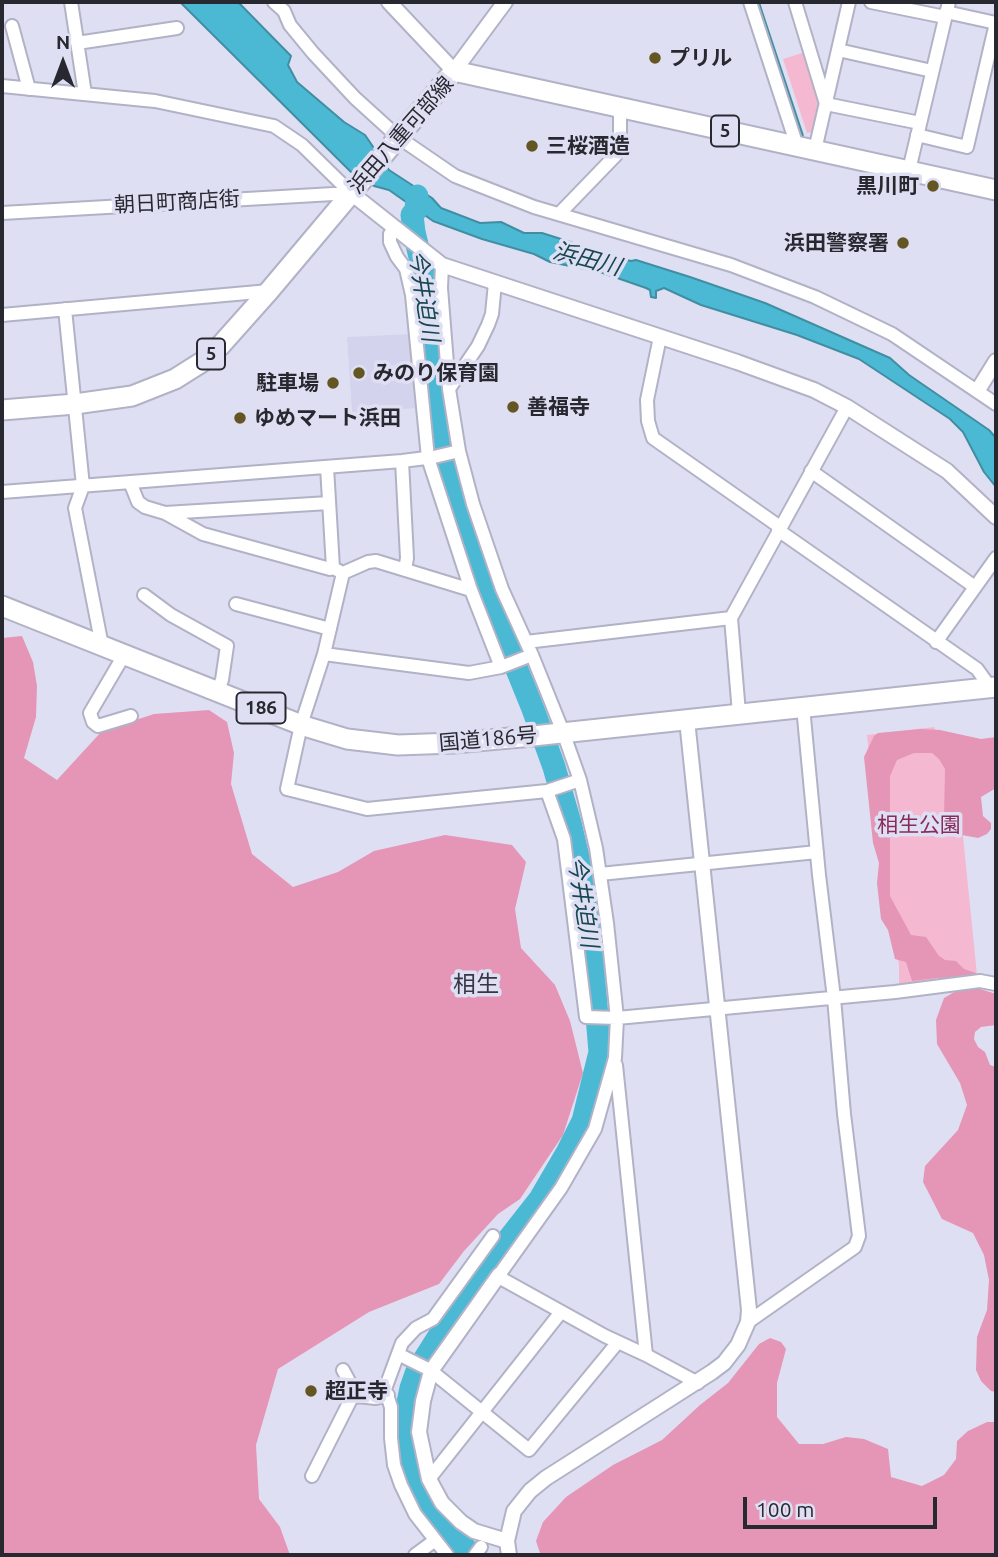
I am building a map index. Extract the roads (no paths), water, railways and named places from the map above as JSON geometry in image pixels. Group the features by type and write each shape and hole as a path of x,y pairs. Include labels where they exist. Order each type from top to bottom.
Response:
{"main road":[{"name":"浜田八重可部線","path":"2,410 132,396 175,379 212,353 269,291 454,71 996,190"},
{"name":"国道186号","path":"2,606 301,725 347,739 398,745 533,736 993,687"}],"street":[{"path":"71,2 85,94"},
{"path":"274,2 330,71 397,139 455,176 509,198 731,265 815,297 892,334 996,404"},
{"path":"389,2 454,71 505,2"},
{"path":"750,2 806,148"},
{"path":"795,2 826,104"},
{"path":"806,148 826,104 849,2"},
{"path":"826,104 919,129 967,147 996,23 946,10 870,2"},
{"path":"909,170 946,10"},
{"path":"12,26 29,89"},
{"path":"77,43 177,28"},
{"path":"838,50 932,71"},
{"path":"2,86 155,101 274,126 302,145 394,228 442,265 814,390 847,407 947,471 996,517"},
{"path":"559,214 616,155 620,142 620,108"},
{"name":"朝日町商店街","path":"2,213 354,190"},
{"path":"394,228 390,234 390,242 406,269 412,295 431,458 471,590 503,666"},
{"path":"442,265 441,288 449,389 457,451 472,504 502,589 526,642 576,782 600,874 615,1058 646,1355"},
{"path":"449,389 478,346 488,325 492,314 495,283"},
{"path":"2,315 269,291"},
{"path":"65,309 83,486 75,508 102,646"},
{"path":"660,337 647,400 648,421 653,438 977,669 993,687"},
{"path":"978,390 996,362"},
{"path":"739,713 731,618 847,407"},
{"path":"2,492 402,461 431,458 457,451"},
{"path":"402,461 407,558 405,570"},
{"path":"327,467 338,571 330,629 301,725 287,789 367,809 549,790 576,782"},
{"path":"811,471 975,587"},
{"path":"130,482 138,502 165,513 202,534 338,571 376,561 471,590"},
{"path":"165,513 329,503"},
{"path":"936,642 996,558"},
{"path":"144,595 171,615 227,646 222,680 217,691"},
{"path":"236,604 330,629"},
{"path":"526,642 731,618"},
{"path":"324,654 469,673 503,666 529,656"},
{"path":"124,655 90,713 93,722 98,726 131,716"},
{"path":"748,1322 855,1247 859,1236 803,707"},
{"path":"615,1058 602,1108 583,1152 561,1188 431,1371 423,1401 419,1432 429,1479 442,1503 474,1531 508,1548 514,1511 530,1491 546,1478 698,1383 724,1363 738,1345 748,1322 749,1310 687,720"},
{"path":"549,790 564,839 585,1015 589,1018 613,1019 980,981 996,984"},
{"path":"600,874 817,852"},
{"path":"447,1555 415,1514 401,1485 394,1465 391,1408 384,1389 409,1335 433,1318 493,1236"},
{"path":"499,1275 561,1312 698,1383"},
{"path":"429,1479 561,1312"},
{"path":"401,1356 431,1371 529,1450 618,1342"},
{"path":"343,1370 357,1396"},
{"path":"312,1476 351,1399 357,1396 376,1398 388,1395"},
{"path":"415,1555 434,1541"}],"water":[{"name":"浜田川","path":"180,2 238,2 291,56 288,65 297,82 344,122 365,135 389,170 432,198 441,208 480,223 501,222 524,233 542,233 594,252 636,260 690,277 765,303 890,358 909,375 989,430 996,438 996,487 984,472 963,432 950,419 859,359 797,335 701,305 664,288 656,291 656,298 651,297 650,290 646,288 600,272 550,262 534,254 482,239 433,221 389,190 374,186 351,172"}],"waterway":[{"path":"758,2 802,135"},
{"name":"今井迫川","path":"417,196 416,210 412,215 414,232 426,282 438,410 452,488 477,571 533,709 570,823 582,874 589,922 600,1052 583,1121 568,1151 540,1199 443,1330 417,1371 411,1388 404,1422 408,1468 422,1502 433,1517 472,1555"}],"place":[{"name":"プリル","path":"655,58"},
{"name":"三桜酒造","path":"532,146"},
{"name":"黒川町","path":"933,186"},
{"name":"浜田警察署","path":"903,243"},
{"name":"みのり保育園","path":"359,373"},
{"name":"駐車場","path":"333,383"},
{"name":"善福寺","path":"513,407"},
{"name":"ゆめマート浜田","path":"240,418"},
{"name":"超正寺","path":"311,1391"}],"district":[{"name":"相生","path":"476,984"}],"park label":[{"name":"相生公園","path":"919,825"}]}
